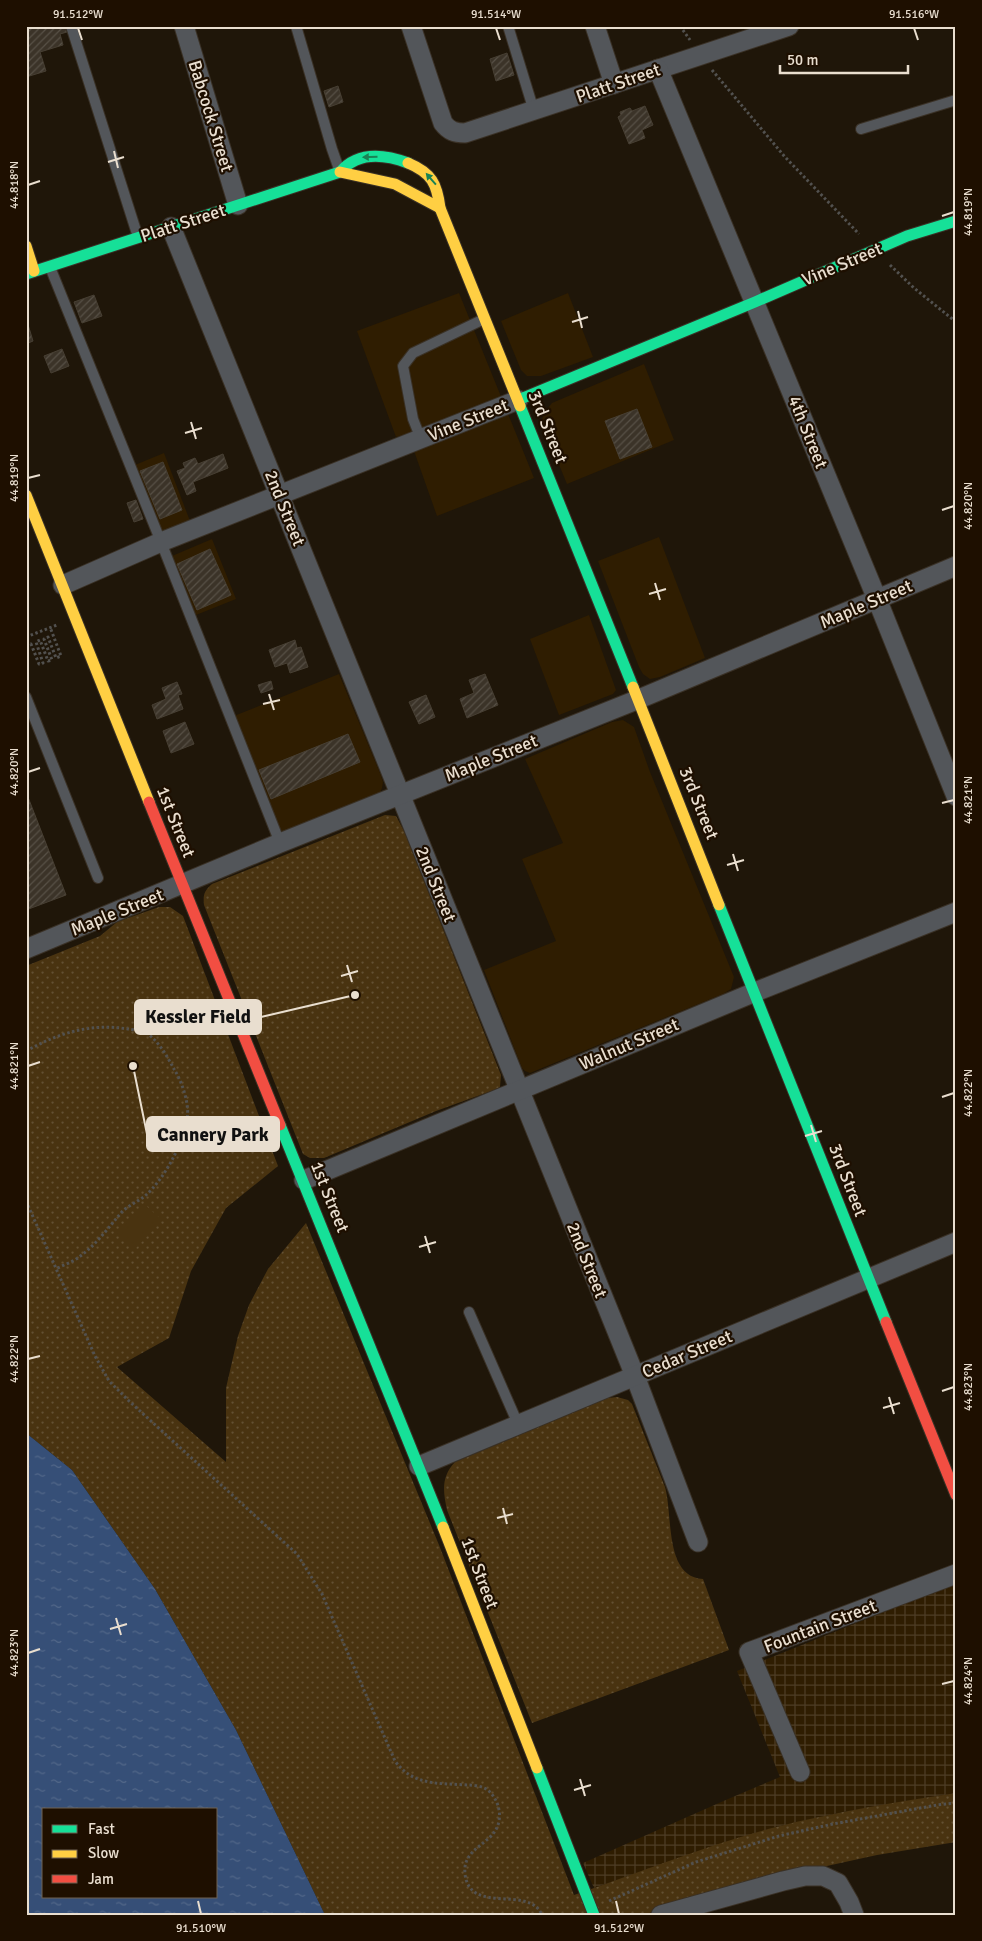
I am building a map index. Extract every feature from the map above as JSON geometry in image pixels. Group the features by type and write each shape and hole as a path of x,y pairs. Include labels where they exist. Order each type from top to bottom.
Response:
{"street":[{"name":"Babcock Street","path":"184,26 238,205"},
{"name":"Platt Street","path":"411,26 440,117 448,128 455,133 465,133 534,111 789,26"},
{"path":"595,26 614,84"},
{"name":"4th Street","path":"658,69 877,599 956,796"},
{"name":"Platt Street","path":"30,273 340,172 348,163 357,158 370,156 404,162"},
{"name":"3rd Street","path":"404,162 426,173 436,185 440,208 956,1495"},
{"path":"340,172 355,177 382,180 396,184 440,208"},
{"name":"Vine Street","path":"63,585 161,542 518,400 755,302 907,236 956,221"},
{"name":"2nd Street","path":"172,227 518,1090 635,1376 698,1542"},
{"path":"26,246 30,273"},
{"name":"1st Street","path":"26,495 182,885 304,1180 419,1466 593,1912"},
{"name":"Maple Street","path":"26,949 280,843 638,699 956,566"},
{"name":"Walnut Street","path":"304,1180 755,992 956,912"},
{"name":"Cedar Street","path":"419,1466 956,1242"},
{"name":"Fountain Street","path":"800,1772 749,1652 956,1574"},
{"path":"661,1915 805,1876 823,1876 838,1883 854,1915"}],"lane":[{"path":"71,26 138,238"},
{"path":"296,26 340,172"},
{"path":"508,26 534,111"},
{"path":"862,129 956,100"},
{"path":"50,266 280,843"},
{"path":"421,439 413,419 403,366 413,352 485,318"},
{"path":"26,697 98,878"},
{"path":"469,1312 518,1424"}],"path":[{"path":"680,26 701,56 785,157 914,288 956,322"},
{"path":"26,637 48,628 61,656 56,658 48,637 44,639 52,660 48,661 40,640 36,642 44,663 39,664 32,644 26,646"},
{"path":"26,1051 60,1034 89,1028 116,1027 143,1031 163,1049 177,1073 185,1095 187,1117 182,1141 165,1171 145,1196 133,1202 122,1212 108,1229 79,1257 56,1269"},
{"path":"26,1201 95,1356 109,1381 297,1554 310,1572 322,1594 395,1761 402,1770 412,1778 426,1782 475,1785 487,1789 496,1799 500,1812 497,1827 490,1838 469,1855 465,1866 465,1876 469,1886 476,1894 487,1898 520,1900 532,1904 542,1915"},
{"path":"593,1912 696,1862 779,1836 937,1805 956,1804"}],"shaded area":[{"path":"459,293 534,478 437,516 408,434 396,437 357,331"},
{"path":"568,293 593,357 541,376 527,376 521,370 501,321"},
{"path":"644,364 674,440 567,484 545,431 542,422 543,414 552,403"},
{"path":"164,453 190,521 162,532 135,465"},
{"path":"659,537 705,658 660,677 650,679 643,674 639,667 598,561"},
{"path":"212,539 236,599 196,615 172,556"},
{"path":"589,615 616,690 613,694 559,715 530,639"},
{"path":"339,674 380,773 383,782 382,788 380,793 281,833 234,716"},
{"path":"623,720 634,727 650,772 734,977 731,989 723,994 530,1073 522,1068 484,970 556,941 522,859 563,843 525,759 612,722"},
{"path":"385,815 396,816 404,831 501,1075 500,1087 436,1111 324,1158 310,1158 303,1154 204,905 204,896 212,884"},
{"path":"159,907 170,907 183,916 278,1166 226,1208 191,1271 169,1338 117,1367 226,1462 226,1388 238,1336 249,1305 268,1269 306,1223 439,1545 574,1895 699,1850 776,1827 866,1808 956,1793 956,1842 877,1855 804,1871 642,1915 325,1915 236,1730 155,1589 72,1470 26,1433 26,966 100,936 117,922"},
{"path":"144,1204 162,1220 135,1249 117,1234"},
{"path":"617,1397 628,1400 632,1404 665,1487 672,1542 676,1556 682,1568 690,1576 703,1579 729,1650 532,1723 447,1510 444,1490 445,1479 455,1462 608,1398"},
{"path":"956,1583 956,1793 843,1812 776,1827 594,1888 583,1863 780,1777 737,1671"}],"water":[{"path":"26,1433 72,1470 155,1589 236,1730 325,1915 26,1915"}],"building":[{"path":"26,26 66,26 67,32 60,34 63,45 40,52 46,71 26,77"},
{"path":"507,53 514,75 496,81 490,59"},
{"path":"338,86 343,102 329,107 324,91"},
{"path":"645,106 653,125 642,130 645,138 629,144 618,117 621,115 620,112 630,108 632,111"},
{"path":"94,295 102,316 82,323 74,302"},
{"path":"26,318 33,341 26,344"},
{"path":"62,349 69,366 51,373 44,356"},
{"path":"637,409 652,447 620,459 605,421"},
{"path":"223,454 228,468 193,482 196,491 187,495 177,471 185,468 183,463 195,458 198,464"},
{"path":"163,462 182,510 160,519 140,471"},
{"path":"136,500 143,519 134,522 127,503"},
{"path":"210,549 231,595 197,610 177,564"},
{"path":"295,640 297,648 301,647 308,667 290,673 287,663 275,667 269,650"},
{"path":"485,674 498,705 467,718 460,699 474,693 469,680"},
{"path":"271,681 273,689 261,693 258,685"},
{"path":"177,682 182,694 178,695 183,709 157,719 152,705 166,699 162,688"},
{"path":"426,695 435,717 419,724 409,702"},
{"path":"185,722 194,744 171,753 163,731"},
{"path":"348,734 360,762 271,799 259,770"},
{"path":"26,792 66,895 26,910"}],"traffic: fast":[{"path":"26,274 340,172 355,160 381,156 408,163"},
{"path":"518,400 755,302 907,236 956,221"},
{"path":"520,406 633,687"},
{"path":"719,905 886,1322"},
{"path":"280,1125 443,1527"},
{"path":"537,1768 594,1915"}],"traffic: slow":[{"path":"408,163 428,175 435,186 440,208 520,406"},
{"path":"340,172 395,184 440,208"},
{"path":"26,246 34,271"},
{"path":"26,495 149,802"},
{"path":"633,687 719,905"},
{"path":"443,1527 537,1768"}],"traffic: jam":[{"path":"149,802 280,1125"},
{"path":"886,1322 956,1495"}],"place":[{"name":"Kessler Field","path":"355,995"},
{"name":"Cannery Park","path":"133,1066"}]}
